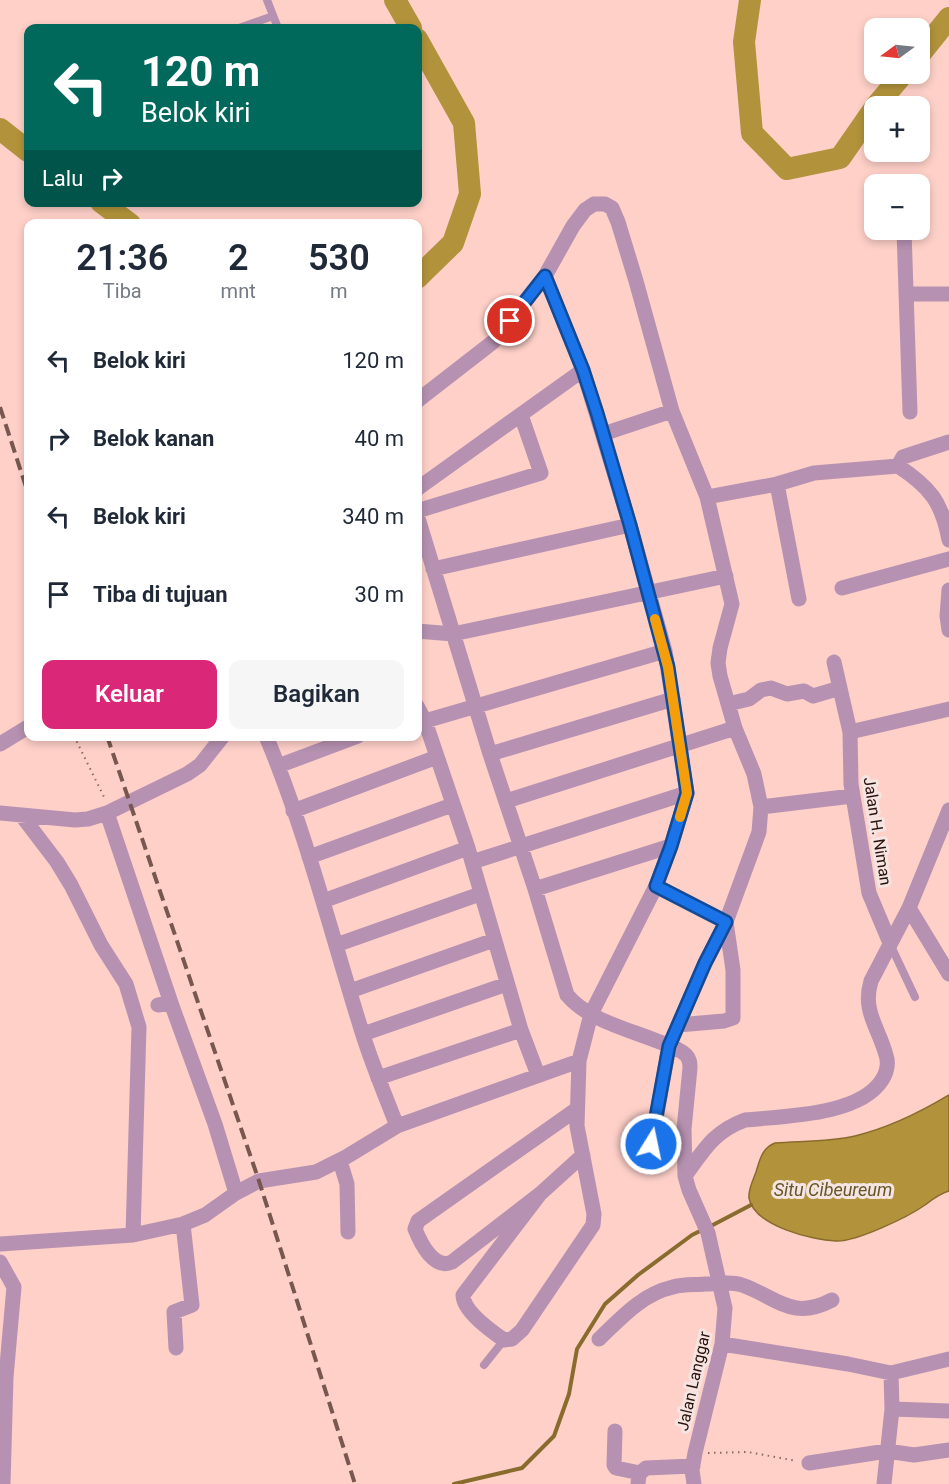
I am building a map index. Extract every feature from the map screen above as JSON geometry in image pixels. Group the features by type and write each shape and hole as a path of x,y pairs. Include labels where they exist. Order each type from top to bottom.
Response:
{"street":[{"path":"422,397 492,342 545,276 573,226 585,210 594,204 605,204 612,208 636,281 672,411 707,497 732,604 718,663 735,728 754,774 761,807 759,832 726,922 669,1046 648,1164"},
{"path":"904,240 910,412"},
{"path":"540,1194 463,1295 463,1303 469,1310 504,1340 512,1339 522,1330 593,1225 594,1214 577,1126 579,1061 591,1014 656,886 687,793 664,651 630,525 583,370 545,276"},
{"path":"906,294 949,294"},
{"path":"422,485 583,370"},
{"path":"603,434 672,411"},
{"path":"422,511 541,473 521,415"},
{"path":"898,466 903,457 949,442"},
{"path":"707,497 777,484 814,473 898,466 921,481 934,497 942,513 949,537"},
{"path":"777,484 799,599"},
{"path":"433,569 630,525"},
{"path":"422,530 567,995 574,1004 591,1014 669,1046"},
{"path":"842,588 949,559"},
{"path":"422,632 453,634 726,576"},
{"path":"948,621 949,590"},
{"path":"422,714 475,705 664,651"},
{"name":"Jalan H. Niman","path":"834,662 850,732 849,763 852,796 869,893 890,943"},
{"path":"728,704 749,699 761,690 771,688 787,694 804,692 813,696 840,688"},
{"path":"490,754 673,699"},
{"path":"850,732 949,709"},
{"path":"422,719 470,855 521,1030 538,1075"},
{"path":"506,801 735,728"},
{"path":"0,744 24,729"},
{"path":"0,813 75,820 88,819 107,813 186,774 200,765 219,741"},
{"path":"268,741 309,857 363,1034 397,1126"},
{"path":"278,766 344,741"},
{"path":"293,812 437,757"},
{"path":"322,901 470,855 521,845 687,793"},
{"path":"761,807 852,796"},
{"path":"309,857 453,805"},
{"path":"685,1176 714,1138 732,1125 745,1120 830,1110 857,1102 876,1089 885,1075 889,1062 867,1002 871,981 909,908 949,810"},
{"path":"107,813 165,1004 215,1124 236,1193"},
{"path":"22,816 57,862 71,885 101,945 126,984 135,1011 139,1027 133,1235"},
{"path":"535,889 671,846"},
{"path":"656,886 726,922"},
{"path":"336,945 480,894"},
{"path":"909,908 949,974"},
{"path":"678,1025 724,1021 733,1018 733,970 726,922"},
{"path":"350,991 494,940"},
{"path":"363,1034 507,984"},
{"path":"378,1078 521,1030"},
{"name":"Jalan Langgar","path":"669,1046 685,1054 689,1060 684,1129 685,1176 708,1233 725,1308 722,1344 694,1459 694,1484"},
{"path":"0,1244 133,1235 183,1224 205,1215 236,1193 259,1181 316,1172 340,1161 397,1126 579,1061"},
{"path":"577,1109 418,1221 415,1229 433,1259 446,1265 540,1194 583,1155"},
{"path":"340,1161 347,1184 348,1232"},
{"path":"176,1347 174,1312 192,1305 183,1224"},
{"path":"0,1262 7,1285 3,1484"},
{"path":"599,1339 640,1301 675,1286 720,1283 741,1285 779,1304 797,1309 817,1308 832,1300"},
{"path":"722,1344 891,1373 949,1359"},
{"path":"884,1484 892,1409 891,1373"},
{"path":"892,1409 949,1411"},
{"path":"615,1431 614,1465 639,1478 646,1468 694,1459"},
{"path":"809,1463 886,1451 914,1455 949,1450"}],"lane":[{"path":"267,0 276,24"},
{"path":"250,24 273,16"},
{"name":"Jalan H. Niman","path":"890,943 915,997"},
{"path":"484,1365 504,1340"}],"path":[{"path":"76,741 106,801 107,813"},
{"path":"694,1459 748,1452 809,1463"}],"water":[{"name":"Situ Cibeureum","path":"949,1095 949,1191 917,1210 868,1233 836,1241 813,1238 785,1230 772,1224 753,1208 749,1198 750,1188 762,1154 771,1145 835,1139 868,1133 904,1119"}],"waterway":[{"path":"395,0 409,24"},
{"path":"750,0 744,42 752,133 787,169 840,158 864,123"},
{"path":"930,42 949,18"},
{"path":"422,48 464,123 470,194 453,243 422,273"},
{"path":"884,96 895,84"},
{"path":"0,129 24,148"},
{"path":"108,207 123,219"},
{"path":"709,1227 751,1205"},
{"path":"454,1484 522,1468 554,1436 569,1394 577,1349 605,1304 638,1275 702,1230"}],"railway":[{"path":"0,407 24,481"},
{"path":"109,741 259,1181 355,1484"}],"slow traffic":[{"path":"655,619 668,667 687,793 680,817"}],"route":[{"path":"510,321 545,276 583,370 597,413 668,667 687,793 656,886 726,922 705,963 669,1046 651,1144"}]}
